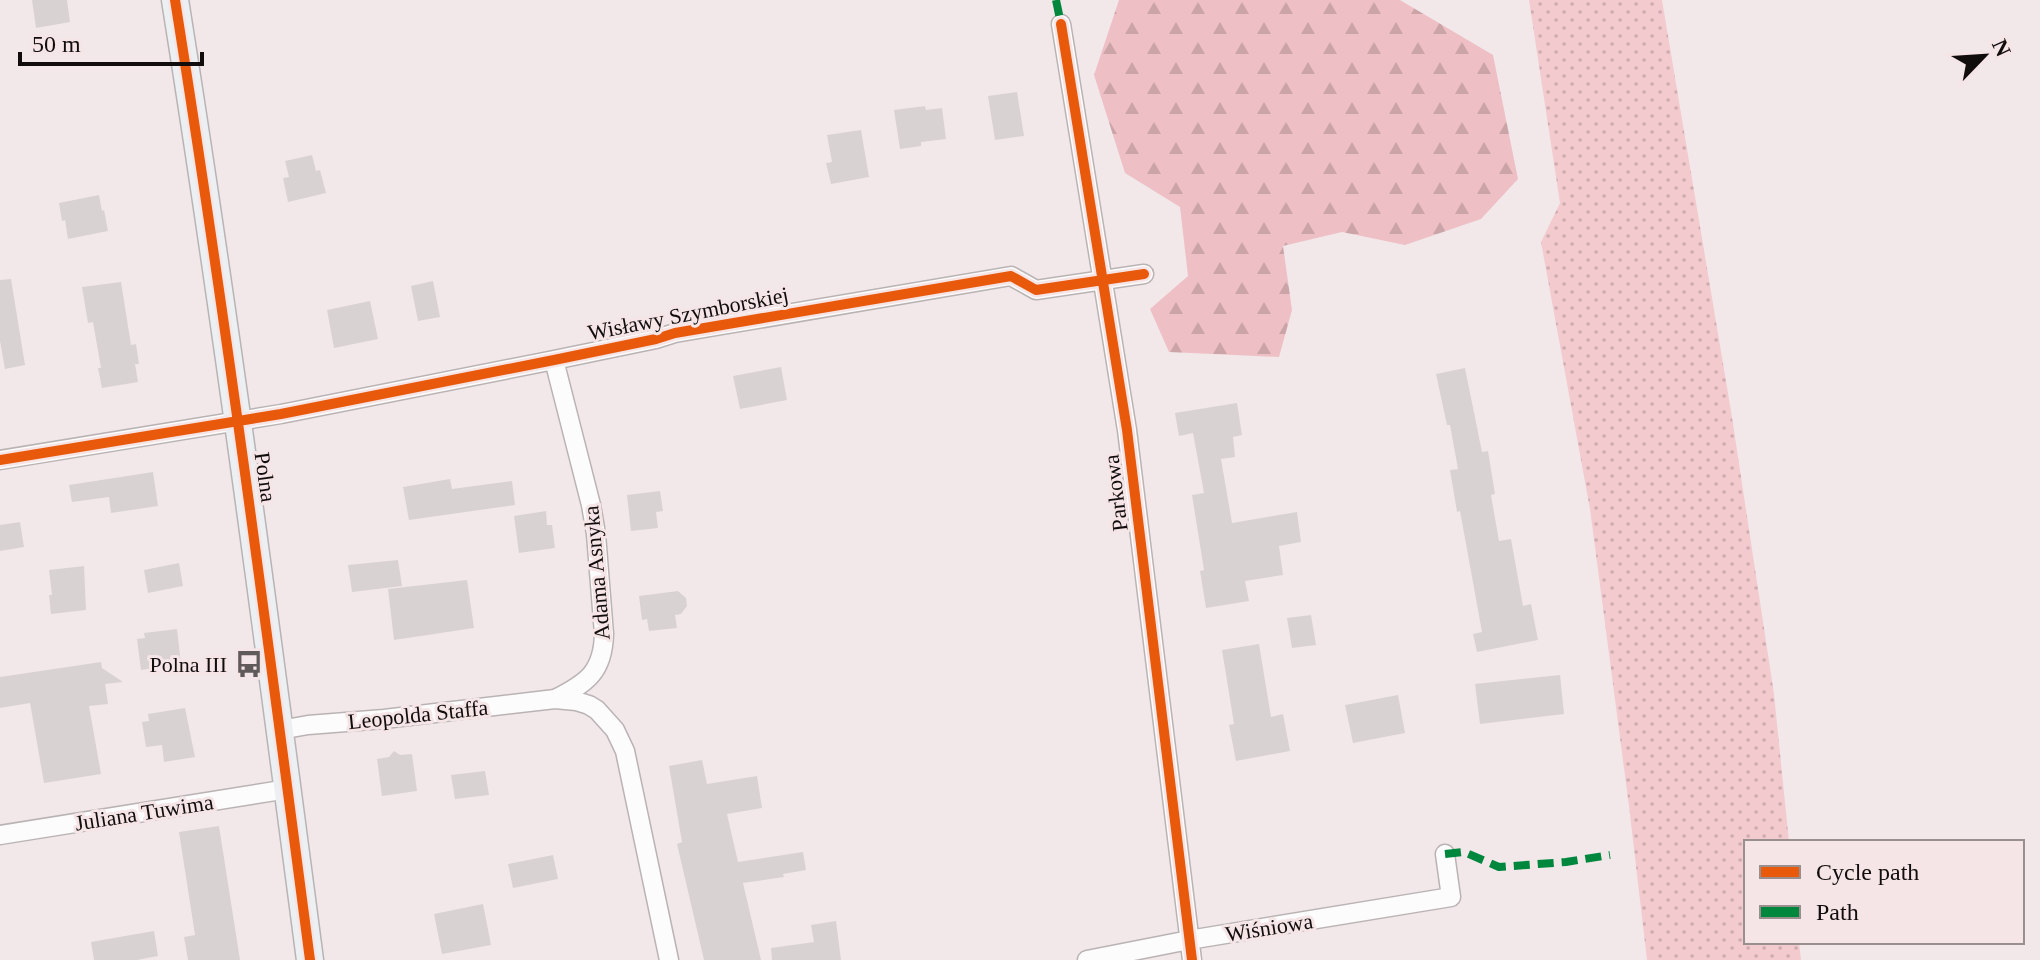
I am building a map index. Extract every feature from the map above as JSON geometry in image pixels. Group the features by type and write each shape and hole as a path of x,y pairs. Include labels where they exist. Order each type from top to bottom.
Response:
{"street":[{"name":"Polna","path":"175,0 238,421 310,960"},
{"name":"Parkowa","path":"1061,24 1127,430 1192,960"},
{"name":"Wisławy Szymborskiej","path":"0,460 238,421 554,360 675,333 1011,276 1036,290 1144,274"},
{"name":"Adama Asnyka","path":"554,360 591,505 604,634 604,648 594,671 579,687 555,699"},
{"name":"Leopolda Staffa","path":"280,730 555,699"},
{"path":"555,699 589,705 607,719 622,741 669,960"},
{"name":"Juliana Tuwima","path":"0,835 288,789"},
{"name":"Wiśniowa","path":"1087,960 1451,897 1445,854"}],"shaded area":[{"path":"1529,0 1662,0 1731,411 1774,694 1789,840 1744,840 1744,944 1799,944 1801,960 1647,960 1590,509 1541,242 1560,203"}],"green space":[{"path":"1119,0 1400,0 1493,55 1518,179 1481,219 1405,245 1342,232 1283,246 1292,310 1279,357 1169,352 1150,309 1188,276 1180,207 1125,173 1094,75"}],"building":[{"path":"32,0 67,0 70,22 36,28"},
{"path":"1017,92 1024,136 995,140 988,96"},
{"path":"925,106 926,110 942,108 946,139 900,149 894,110"},
{"path":"861,130 869,177 831,184 826,163 832,162 827,135"},
{"path":"312,155 326,193 288,202 283,178 289,177 285,161"},
{"path":"99,195 108,231 68,239 59,203"},
{"path":"11,279 25,365 5,369 0,341 0,280"},
{"path":"433,281 440,317 418,321 411,286"},
{"path":"121,282 131,345 136,344 138,382 102,388 93,322 88,323 82,287"},
{"path":"370,301 378,339 334,348 327,310"},
{"path":"781,367 787,400 740,409 733,376"},
{"path":"1465,368 1482,452 1488,451 1499,541 1511,539 1523,606 1531,604 1538,640 1477,652 1473,634 1482,632 1450,470 1458,469 1436,374"},
{"path":"1237,403 1242,435 1233,437 1235,457 1221,459 1232,523 1297,512 1301,542 1279,546 1283,575 1245,581 1249,601 1206,608 1200,571 1204,570 1192,495 1204,493 1193,433 1179,436 1175,413"},
{"path":"153,472 158,506 111,513 109,497 72,502 69,485"},
{"path":"450,479 452,489 512,481 515,505 409,520 403,487"},
{"path":"660,491 663,511 656,512 658,528 631,531 627,495"},
{"path":"546,511 547,525 552,525 555,548 519,553 514,516"},
{"path":"20,522 24,547 0,551 0,525"},
{"path":"398,560 402,586 352,592 348,565"},
{"path":"179,563 183,586 148,593 144,570"},
{"path":"84,566 86,610 51,614 49,570"},
{"path":"467,580 474,628 394,640 388,589"},
{"path":"678,591 686,598 687,606 681,614 675,615 677,628 649,631 647,619 642,620 639,596"},
{"path":"1311,615 1316,645 1292,648 1287,618"},
{"path":"177,629 181,664 141,670 137,639 145,638 144,633"},
{"path":"1259,644 1271,717 1283,714 1290,751 1236,761 1229,725 1234,724 1222,650"},
{"path":"101,662 102,668 123,682 105,684 108,704 89,706 101,774 44,783 30,703 0,708 0,677"},
{"path":"1560,675 1564,714 1480,724 1475,684"},
{"path":"1398,695 1405,733 1353,743 1345,705"},
{"path":"185,708 195,757 164,762 162,745 146,747 142,722 149,721 148,714"},
{"path":"394,751 400,755 412,754 417,791 382,796 377,759 389,757"},
{"path":"702,760 707,784 757,776 762,808 727,814 738,862 803,852 806,870 783,874 784,877 743,883 761,960 704,960 677,844 682,842 669,766"},
{"path":"485,771 489,795 455,799 451,775"},
{"path":"219,826 240,960 188,960 184,937 195,935 179,832"},
{"path":"553,855 558,879 513,888 508,864"},
{"path":"483,904 491,945 442,954 434,914"},
{"path":"836,921 841,960 772,960 771,948 814,942 811,925"},
{"path":"154,931 158,956 137,960 94,960 91,942"}],"marked path":[{"path":"1056,0 1061,24"},
{"path":"1445,854 1464,852 1499,867 1610,855"}],"cycle path":[{"path":"175,0 229,360 310,960"},
{"path":"1061,24 1127,430 1192,960"},
{"path":"0,460 281,414 675,333 1011,276 1036,290 1144,274"}],"place":[{"name":"Polna III","path":"249,664"}]}
